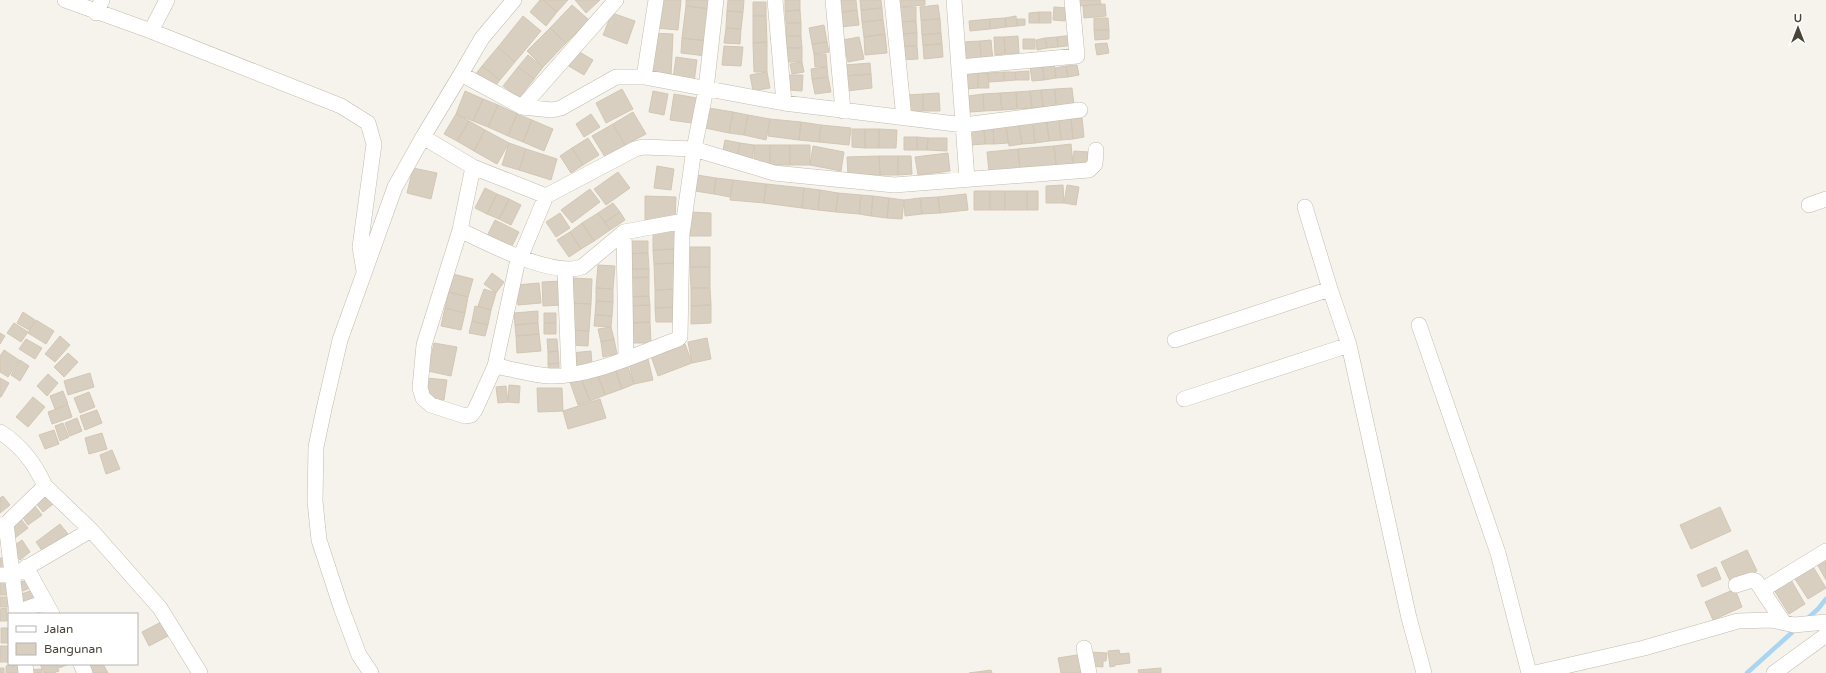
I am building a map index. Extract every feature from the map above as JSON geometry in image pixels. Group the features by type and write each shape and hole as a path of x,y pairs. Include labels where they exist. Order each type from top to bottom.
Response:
{"street":[{"path":"65,0 99,6 151,31 340,106 368,123 374,144 360,248 364,274"},
{"path":"151,31 167,0"},
{"path":"371,673 359,655 340,607 319,540 315,501 316,447 340,340 395,187 482,38 514,0"},
{"path":"522,107 616,0"},
{"path":"644,78 656,0"},
{"path":"496,366 549,376 569,374 597,368 680,337 682,234 694,149 706,89 716,0"},
{"path":"775,0 784,103"},
{"path":"833,0 843,112"},
{"path":"892,0 904,118"},
{"path":"954,0 967,179"},
{"path":"960,67 1078,56 1072,0"},
{"path":"462,74 522,107 552,110 561,108 616,76 644,78 843,112 964,125 1080,110"},
{"path":"423,137 473,167 546,196"},
{"path":"473,167 460,230 424,345 420,388 423,398 431,405 465,416 471,415 476,410 496,366 517,264 546,196 635,149 643,147 694,149 774,173 894,185 1089,170 1095,164 1096,150"},
{"path":"1809,205 1826,199"},
{"path":"1305,207 1349,345 1408,611 1424,673"},
{"path":"460,230 520,258 573,270 582,267 624,232 684,221"},
{"path":"624,232 626,358"},
{"path":"565,269 569,374"},
{"path":"1175,340 1330,289"},
{"path":"1419,325 1498,553 1529,673"},
{"path":"1184,399 1349,345"},
{"path":"0,432 13,440 37,468 45,486 91,530 160,608 200,673"},
{"path":"45,486 3,524 13,572 17,613 48,608"},
{"path":"13,572 91,530"},
{"path":"1762,590 1826,551"},
{"path":"13,572 48,608"},
{"path":"1736,585 1752,580 1756,581 1762,590 1794,624"},
{"path":"1535,673 1644,648 1738,620 1766,619 1794,624 1826,622"},
{"path":"1774,673 1826,635"},
{"path":"1084,648 1089,673"}],"building":[{"path":"540,0 543,0 557,12 546,26 530,12"},
{"path":"543,0 568,0 557,12"},
{"path":"575,0 600,0 586,13"},
{"path":"658,0 681,0 678,30 656,28"},
{"path":"686,0 712,0 711,9 686,6"},
{"path":"728,0 744,0 743,12 727,11"},
{"path":"785,0 800,0 800,10 785,11"},
{"path":"837,0 856,0 857,10 838,13"},
{"path":"860,0 881,0 882,8 861,10"},
{"path":"898,0 925,0 925,5 899,7"},
{"path":"1079,0 1100,0 1101,4 1079,6"},
{"path":"753,2 766,2 766,16 753,16"},
{"path":"1105,4 1106,16 1084,18 1083,6"},
{"path":"572,5 589,20 566,43 550,28"},
{"path":"938,5 940,19 921,20 920,7"},
{"path":"686,6 711,9 707,41 682,38"},
{"path":"899,7 916,7 916,21 899,22"},
{"path":"1054,7 1067,8 1065,21 1053,20"},
{"path":"882,8 883,20 862,22 861,10"},
{"path":"800,10 801,23 786,23 785,11"},
{"path":"857,10 859,25 840,27 838,13"},
{"path":"727,11 743,12 741,29 726,28"},
{"path":"1039,12 1039,23 1029,23 1029,13"},
{"path":"1039,12 1051,12 1051,23 1039,23"},
{"path":"612,13 635,21 627,44 603,35"},
{"path":"523,16 541,31 515,62 498,47"},
{"path":"753,16 766,16 767,42 753,43"},
{"path":"1016,16 1017,26 1006,27 1005,18"},
{"path":"1005,18 1006,27 990,29 990,19"},
{"path":"1094,18 1108,18 1109,30 1094,30"},
{"path":"940,19 941,33 922,35 921,20"},
{"path":"990,19 990,29 970,31 969,21"},
{"path":"1017,19 1025,19 1025,25 1017,26"},
{"path":"883,20 885,34 864,37 862,22"},
{"path":"916,21 917,33 899,34 899,22"},
{"path":"786,23 801,23 801,36 786,36"},
{"path":"824,25 827,42 812,44 809,28"},
{"path":"550,28 566,43 543,67 527,51"},
{"path":"726,28 741,29 740,44 724,43"},
{"path":"1094,30 1109,30 1109,39 1095,40"},
{"path":"652,33 673,34 671,76 650,74"},
{"path":"917,33 917,46 900,46 899,34"},
{"path":"941,33 942,44 923,45 922,35"},
{"path":"885,34 887,53 865,55 864,37"},
{"path":"1073,35 1075,45 1058,47 1057,37"},
{"path":"786,36 801,36 802,48 787,48"},
{"path":"1018,36 1019,53 1005,54 1004,37"},
{"path":"859,37 864,59 848,62 843,40"},
{"path":"994,37 1004,37 1005,54 995,55"},
{"path":"1057,37 1058,47 1047,48 1045,38"},
{"path":"682,38 707,41 706,56 681,53"},
{"path":"1045,38 1047,48 1037,50 1036,40"},
{"path":"1023,39 1035,39 1035,49 1023,49"},
{"path":"991,40 993,61 981,61 980,41"},
{"path":"980,41 981,61 964,62 963,42"},
{"path":"767,42 767,72 754,72 753,43"},
{"path":"827,42 829,52 814,54 812,44"},
{"path":"1107,43 1109,53 1097,55 1095,44"},
{"path":"942,44 943,57 924,59 923,45"},
{"path":"724,46 743,47 741,66 722,65"},
{"path":"900,46 917,46 918,59 900,60"},
{"path":"498,47 515,62 500,80 482,66"},
{"path":"787,48 802,48 802,62 787,62"},
{"path":"576,50 593,60 584,75 567,65"},
{"path":"814,54 826,54 827,67 815,67"},
{"path":"528,55 543,67 534,79 518,67"},
{"path":"676,57 697,60 694,82 673,79"},
{"path":"802,62 804,72 792,74 790,64"},
{"path":"870,63 871,74 846,76 845,65"},
{"path":"1054,63 1056,78 1044,80 1043,65"},
{"path":"1043,65 1044,80 1032,81 1030,66"},
{"path":"1077,65 1079,75 1068,77 1066,66"},
{"path":"482,66 500,80 493,89 475,75"},
{"path":"1066,66 1068,77 1056,78 1055,68"},
{"path":"518,67 534,79 519,98 503,86"},
{"path":"827,67 828,77 812,79 811,69"},
{"path":"1029,71 1029,80 1016,80 1015,72"},
{"path":"767,72 770,88 753,91 750,75"},
{"path":"1004,72 1004,81 989,82 988,73"},
{"path":"1004,72 1015,72 1016,80 1004,81"},
{"path":"978,73 978,88 966,89 965,74"},
{"path":"978,73 988,73 989,88 978,88"},
{"path":"871,74 872,88 847,91 846,76"},
{"path":"788,75 803,75 802,91 787,90"},
{"path":"828,77 831,92 815,94 812,79"},
{"path":"1072,88 1074,105 1056,106 1055,89"},
{"path":"622,89 633,109 606,123 596,103"},
{"path":"1055,89 1056,106 1043,107 1041,90"},
{"path":"1041,90 1043,107 1032,108 1030,91"},
{"path":"465,91 483,99 473,121 456,114"},
{"path":"653,91 668,94 664,115 649,112"},
{"path":"1030,91 1032,108 1017,109 1016,92"},
{"path":"1016,92 1017,109 1002,110 1000,93"},
{"path":"939,93 940,111 923,111 923,94"},
{"path":"1000,93 1002,110 984,111 983,94"},
{"path":"674,94 697,98 692,123 670,120"},
{"path":"923,94 923,111 908,112 907,95"},
{"path":"983,94 984,111 970,112 968,96"},
{"path":"483,99 498,105 488,127 473,121"},
{"path":"498,105 517,114 508,136 488,127"},
{"path":"709,108 733,112 729,133 705,128"},
{"path":"633,112 646,134 625,145 613,124"},
{"path":"733,112 748,115 744,135 729,133"},
{"path":"456,114 469,121 457,141 444,134"},
{"path":"517,114 532,120 523,142 508,136"},
{"path":"591,114 600,127 584,137 576,124"},
{"path":"748,115 770,119 766,140 744,135"},
{"path":"1082,118 1084,137 1073,139 1071,119"},
{"path":"770,119 801,122 799,140 768,136"},
{"path":"1071,119 1073,139 1061,140 1059,120"},
{"path":"532,120 553,129 544,151 523,142"},
{"path":"1059,120 1061,140 1049,141 1047,122"},
{"path":"469,121 485,130 474,151 457,141"},
{"path":"801,122 821,125 819,142 799,140"},
{"path":"1047,122 1049,141 1035,143 1033,123"},
{"path":"1033,123 1035,143 1022,144 1019,125"},
{"path":"613,124 625,145 605,157 592,136"},
{"path":"821,125 851,128 849,145 819,142"},
{"path":"1019,125 1022,144 1009,146 1006,126"},
{"path":"1006,126 1008,143 994,144 993,127"},
{"path":"993,127 994,144 985,144 984,128"},
{"path":"984,128 985,144 971,145 970,129"},
{"path":"852,129 865,129 865,148 852,147"},
{"path":"865,129 879,129 879,148 865,148"},
{"path":"879,129 897,130 896,148 879,148"},
{"path":"485,130 509,143 497,164 474,151"},
{"path":"904,137 917,137 917,150 904,150"},
{"path":"917,137 928,138 927,150 917,150"},
{"path":"588,138 599,155 583,165 572,148"},
{"path":"928,138 947,138 947,151 927,150"},
{"path":"725,140 740,143 737,158 722,155"},
{"path":"509,143 526,149 519,170 502,165"},
{"path":"740,143 754,145 752,160 737,158"},
{"path":"1071,144 1073,164 1056,165 1054,146"},
{"path":"754,145 770,145 770,165 754,165"},
{"path":"770,145 790,145 790,165 770,165"},
{"path":"790,145 810,145 810,165 790,165"},
{"path":"813,146 844,152 841,171 810,165"},
{"path":"1054,146 1056,165 1020,169 1018,149"},
{"path":"572,148 583,165 571,173 560,156"},
{"path":"526,149 557,159 551,180 519,170"},
{"path":"1018,149 1020,169 989,172 987,152"},
{"path":"1074,151 1089,152 1088,165 1073,164"},
{"path":"948,153 950,171 918,175 915,157"},
{"path":"879,156 880,175 848,175 847,157"},
{"path":"879,156 898,156 898,175 880,175"},
{"path":"898,156 911,156 912,174 898,175"},
{"path":"657,166 674,169 671,190 654,188"},
{"path":"413,168 437,173 431,199 407,193"},
{"path":"618,172 630,188 606,205 594,189"},
{"path":"697,175 716,178 714,194 695,191"},
{"path":"716,178 733,180 730,197 714,194"},
{"path":"733,180 766,184 764,203 730,200"},
{"path":"766,184 804,188 802,208 764,203"},
{"path":"1063,185 1064,203 1046,203 1046,186"},
{"path":"1067,185 1079,187 1076,205 1064,203"},
{"path":"485,188 497,194 487,214 475,208"},
{"path":"804,188 820,190 818,210 802,208"},
{"path":"590,189 600,202 572,223 561,210"},
{"path":"820,190 838,193 836,212 818,210"},
{"path":"974,191 990,191 990,210 974,210"},
{"path":"990,191 1005,191 1005,210 990,210"},
{"path":"1005,191 1027,191 1027,210 1005,210"},
{"path":"1027,191 1038,191 1038,210 1027,210"},
{"path":"838,193 861,195 859,214 836,212"},
{"path":"497,194 509,199 499,219 487,214"},
{"path":"966,194 968,210 940,213 938,197"},
{"path":"861,195 873,196 871,216 859,214"},
{"path":"645,196 676,197 675,220 645,220"},
{"path":"873,196 889,198 887,218 871,216"},
{"path":"938,197 940,213 922,214 920,198"},
{"path":"889,198 904,200 902,219 887,218"},
{"path":"920,198 922,214 905,216 904,200"},
{"path":"509,199 521,205 511,225 499,219"},
{"path":"613,203 620,212 605,222 598,213"},
{"path":"620,212 625,220 610,230 605,222"},
{"path":"690,212 711,213 711,236 690,236"},
{"path":"560,213 570,228 556,237 546,222"},
{"path":"598,213 610,230 594,241 582,223"},
{"path":"495,220 519,232 510,250 486,238"},
{"path":"582,223 594,241 581,249 570,232"},
{"path":"674,228 675,249 653,250 653,229"},
{"path":"570,232 581,249 569,257 557,240"},
{"path":"627,241 648,241 648,253 627,254"},
{"path":"690,247 710,247 710,267 690,267"},
{"path":"675,249 675,263 654,264 653,250"},
{"path":"648,253 649,269 627,269 627,254"},
{"path":"675,263 676,289 655,290 654,264"},
{"path":"598,265 615,266 613,289 596,288"},
{"path":"690,267 710,267 710,288 691,288"},
{"path":"627,269 649,269 649,277 628,278"},
{"path":"492,273 504,282 496,293 484,284"},
{"path":"453,274 473,279 468,297 449,292"},
{"path":"649,277 649,296 628,297 628,278"},
{"path":"573,278 592,279 591,304 571,303"},
{"path":"562,281 562,305 543,306 542,282"},
{"path":"539,283 541,303 518,305 516,285"},
{"path":"596,288 613,289 613,302 596,301"},
{"path":"691,288 710,288 711,305 691,306"},
{"path":"484,289 496,293 491,310 478,306"},
{"path":"676,289 677,307 655,308 655,290"},
{"path":"449,292 468,297 465,313 445,308"},
{"path":"649,296 650,305 629,306 628,297"},
{"path":"596,301 613,302 612,316 595,315"},
{"path":"571,303 591,304 589,331 570,330"},
{"path":"650,305 650,322 629,323 629,306"},
{"path":"711,305 711,323 691,324 691,306"},
{"path":"475,306 491,310 488,325 472,321"},
{"path":"677,307 677,322 656,322 655,308"},
{"path":"445,308 465,313 461,330 441,326"},
{"path":"538,311 538,323 515,325 514,313"},
{"path":"23,312 35,320 29,330 17,323"},
{"path":"544,313 556,313 556,323 544,323"},
{"path":"595,315 612,316 611,327 594,326"},
{"path":"36,320 54,331 46,344 28,333"},
{"path":"472,321 488,325 485,336 469,333"},
{"path":"650,322 651,343 630,343 629,323"},
{"path":"14,323 28,332 21,342 7,333"},
{"path":"538,323 539,334 516,336 515,325"},
{"path":"544,323 556,323 556,334 544,334"},
{"path":"611,327 614,339 601,342 598,329"},
{"path":"570,330 589,331 588,346 569,345"},
{"path":"0,333 5,336 0,344"},
{"path":"539,334 541,351 517,353 516,336"},
{"path":"60,336 70,345 55,362 45,354"},
{"path":"707,338 711,359 692,363 688,342"},
{"path":"26,339 42,348 35,359 19,349"},
{"path":"547,339 557,339 558,351 548,352"},
{"path":"614,339 617,354 603,357 601,342"},
{"path":"434,343 457,347 451,376 428,371"},
{"path":"685,344 692,363 658,376 651,356"},
{"path":"4,350 19,360 8,377 0,372 0,356"},
{"path":"558,351 559,363 548,364 548,352"},
{"path":"591,351 592,365 573,368 571,353"},
{"path":"68,353 78,362 64,377 54,367"},
{"path":"648,359 653,380 634,384 629,364"},
{"path":"20,360 29,366 20,381 11,375"},
{"path":"626,362 634,384 622,389 614,366"},
{"path":"559,363 559,374 549,375 548,364"},
{"path":"614,366 622,389 605,395 597,373"},
{"path":"90,373 94,387 68,395 64,381"},
{"path":"597,373 605,395 590,401 581,378"},
{"path":"48,374 58,383 47,396 37,386"},
{"path":"0,378 9,383 1,397 0,397"},
{"path":"427,378 447,380 444,400 425,398"},
{"path":"581,378 590,401 578,405 570,382"},
{"path":"509,385 520,386 519,403 508,402"},
{"path":"506,386 508,402 498,403 496,387"},
{"path":"537,388 562,388 563,411 538,412"},
{"path":"63,391 68,404 55,409 50,396"},
{"path":"89,392 95,407 80,413 74,398"},
{"path":"33,397 45,407 28,427 16,417"},
{"path":"600,399 606,418 568,429 563,411"},
{"path":"68,405 72,417 52,424 48,412"},
{"path":"97,410 102,423 85,430 80,416"},
{"path":"77,418 82,431 70,436 65,423"},
{"path":"63,423 69,437 60,441 55,426"},
{"path":"54,430 59,444 45,449 39,435"},
{"path":"102,433 107,449 89,454 85,438"},
{"path":"112,450 120,469 106,474 100,455"},
{"path":"51,492 57,501 43,512 36,503"},
{"path":"3,496 10,505 0,513 0,498"},
{"path":"34,505 42,515 28,525 21,515"},
{"path":"1720,507 1731,531 1691,549 1680,525"},
{"path":"20,518 28,528 15,538 8,528"},
{"path":"60,524 68,534 43,552 36,542"},
{"path":"22,540 30,552 20,560 11,548"},
{"path":"1747,550 1757,571 1731,583 1721,562"},
{"path":"1826,556 1826,580 1816,562"},
{"path":"0,558 7,558 8,573 0,573"},
{"path":"1812,565 1826,588 1808,599 1793,576"},
{"path":"1716,567 1721,579 1702,587 1697,575"},
{"path":"30,579 33,587 20,592 17,583"},
{"path":"0,580 11,580 11,595 0,595"},
{"path":"1791,580 1805,604 1789,614 1774,590"},
{"path":"35,589 40,602 24,608 19,595"},
{"path":"1735,589 1742,607 1713,620 1705,602"},
{"path":"0,597 11,597 12,607 0,607"},
{"path":"7,608 7,621 0,621 0,609"},
{"path":"163,621 170,635 149,646 142,632"},
{"path":"1,628 8,628 8,643 1,643"},
{"path":"0,646 8,646 8,662 0,662"},
{"path":"1119,650 1120,654 1129,653 1130,663 1110,667 1108,651"},
{"path":"1090,652 1107,653 1106,661 1103,661 1103,667 1089,666"},
{"path":"1083,654 1087,673 1061,673 1058,658"},
{"path":"20,665 21,673 6,673 6,666"},
{"path":"40,665 56,665 59,671 53,673 44,673"},
{"path":"58,665 66,665 59,668"},
{"path":"83,665 104,665 108,673 87,673"},
{"path":"0,668 4,668 4,673 0,673"},
{"path":"1161,668 1161,673 1139,673 1138,670"},
{"path":"42,669 42,673 28,673 28,670"},
{"path":"991,670 992,673 969,673"}],"waterway":[{"path":"1807,619 1826,599"},
{"path":"1747,673 1797,628"}]}
